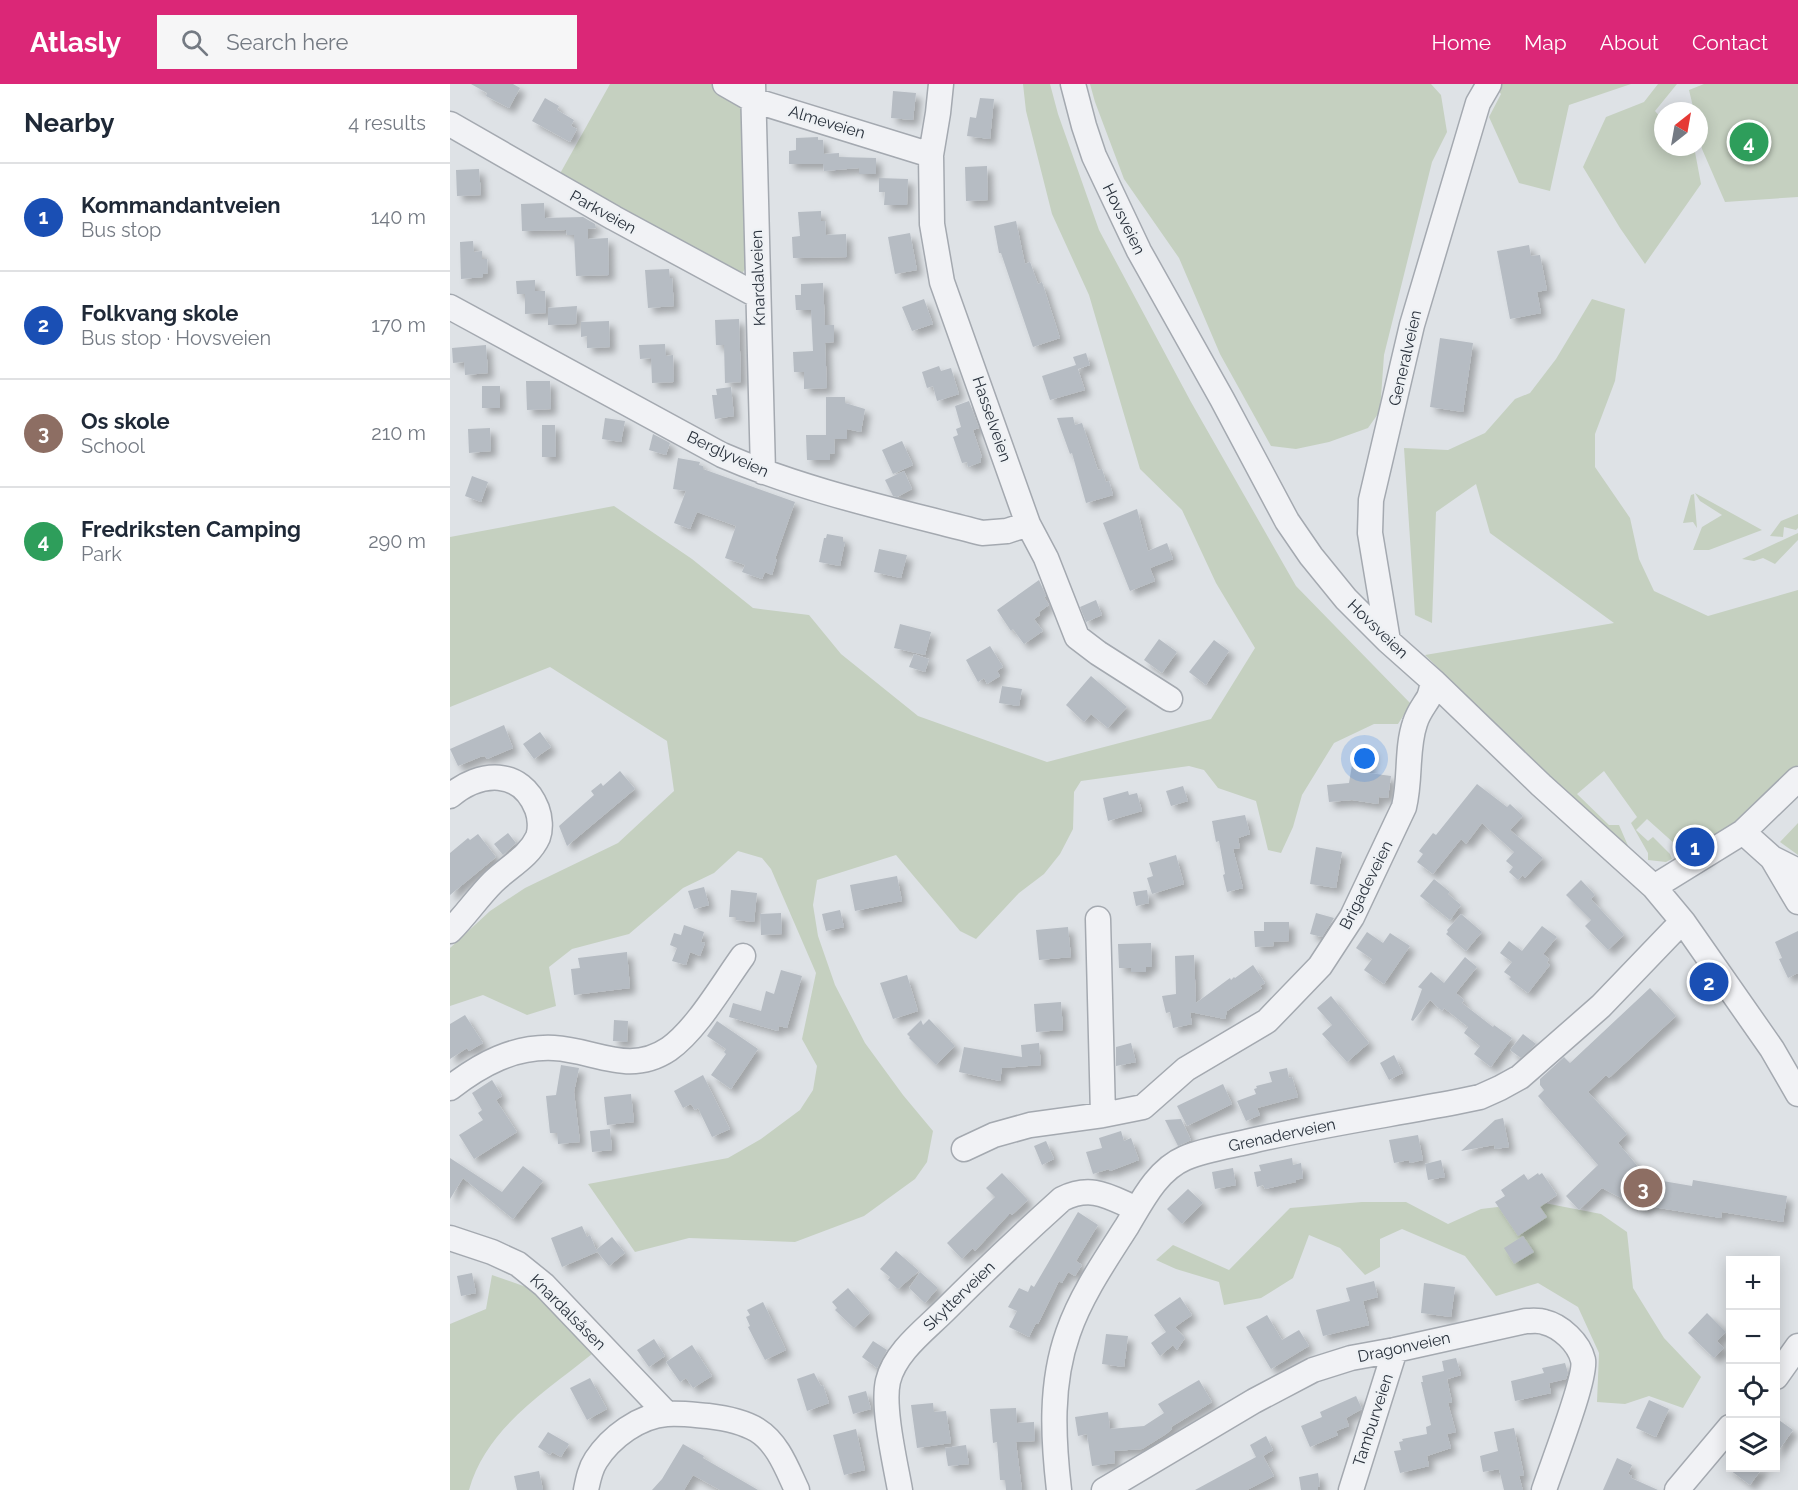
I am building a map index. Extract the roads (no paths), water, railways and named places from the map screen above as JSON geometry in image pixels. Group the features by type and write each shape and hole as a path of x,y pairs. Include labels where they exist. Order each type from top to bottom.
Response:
{"street":[{"name":"Almeveien","path":"725,84 931,155"},
{"name":"Hasselveien","path":"941,84 939,113 931,155 932,224 942,282 1028,524 1046,558 1077,637 1170,699"},
{"name":"Hovsveien","path":"1073,84 1094,156 1134,241 1287,520 1311,556 1347,599 1388,641 1541,785 1654,887 1684,923 1772,1049 1798,1094"},
{"name":"Generalveien","path":"1388,641 1370,533 1371,500 1412,325 1478,103 1489,84"},
{"name":"Knardalveien","path":"753,92 763,472"},
{"name":"Parkveien","path":"450,124 614,218 758,296"},
{"name":"Berglyveien","path":"450,308 722,455 763,472 982,533 1007,531 1028,524"},
{"name":"Brigadeveien","path":"964,1149 994,1135 1030,1125 1143,1107 1186,1069 1268,1021 1320,966 1352,917 1404,807 1409,788 1410,747 1414,724 1423,704 1429,699 1433,681"},
{"path":"450,796 478,778 494,777 513,781 524,787 533,798 539,814 540,833 533,848 493,882 450,931"},
{"path":"1654,887 1743,832 1798,779"},
{"path":"1743,832 1772,858 1798,871"},
{"path":"1772,858 1798,902"},
{"path":"1098,919 1103,1115"},
{"name":"Grenaderveien","path":"1059,1490 1053,1425 1062,1353 1068,1331 1137,1209 1163,1173 1186,1158 1292,1132 1480,1097 1500,1088 1520,1077 1601,1006 1673,931 1684,923"},
{"path":"450,1088 488,1063 503,1055 518,1051 555,1048 615,1061 637,1061 654,1057 684,1036 742,956"},
{"name":"Skytterveien","path":"900,1490 888,1411 887,1382 892,1367 906,1349 963,1291 1062,1199 1076,1192 1093,1192 1137,1209"},
{"name":"Knardalsåsen","path":"450,1238 492,1252 518,1264 544,1285 667,1414"},
{"name":"Dragonveien","path":"1104,1490 1169,1450 1313,1370 1351,1358 1526,1321 1545,1322 1565,1333 1576,1346 1584,1362 1579,1385 1544,1490"},
{"path":"1780,1371 1798,1346"},
{"name":"Tamburveien","path":"1351,1490 1395,1350"},
{"path":"586,1490 596,1460 614,1439 639,1422 667,1414 723,1418 758,1431 774,1446 797,1490"},
{"path":"1677,1490 1726,1433"}],"place":[{"name":"Fredriksten Camping","path":"1749,142"},
{"name":"Kommandantveien","path":"1695,847"},
{"name":"Folkvang skole","path":"1709,982"},
{"name":"Os skole","path":"1643,1188"}]}
